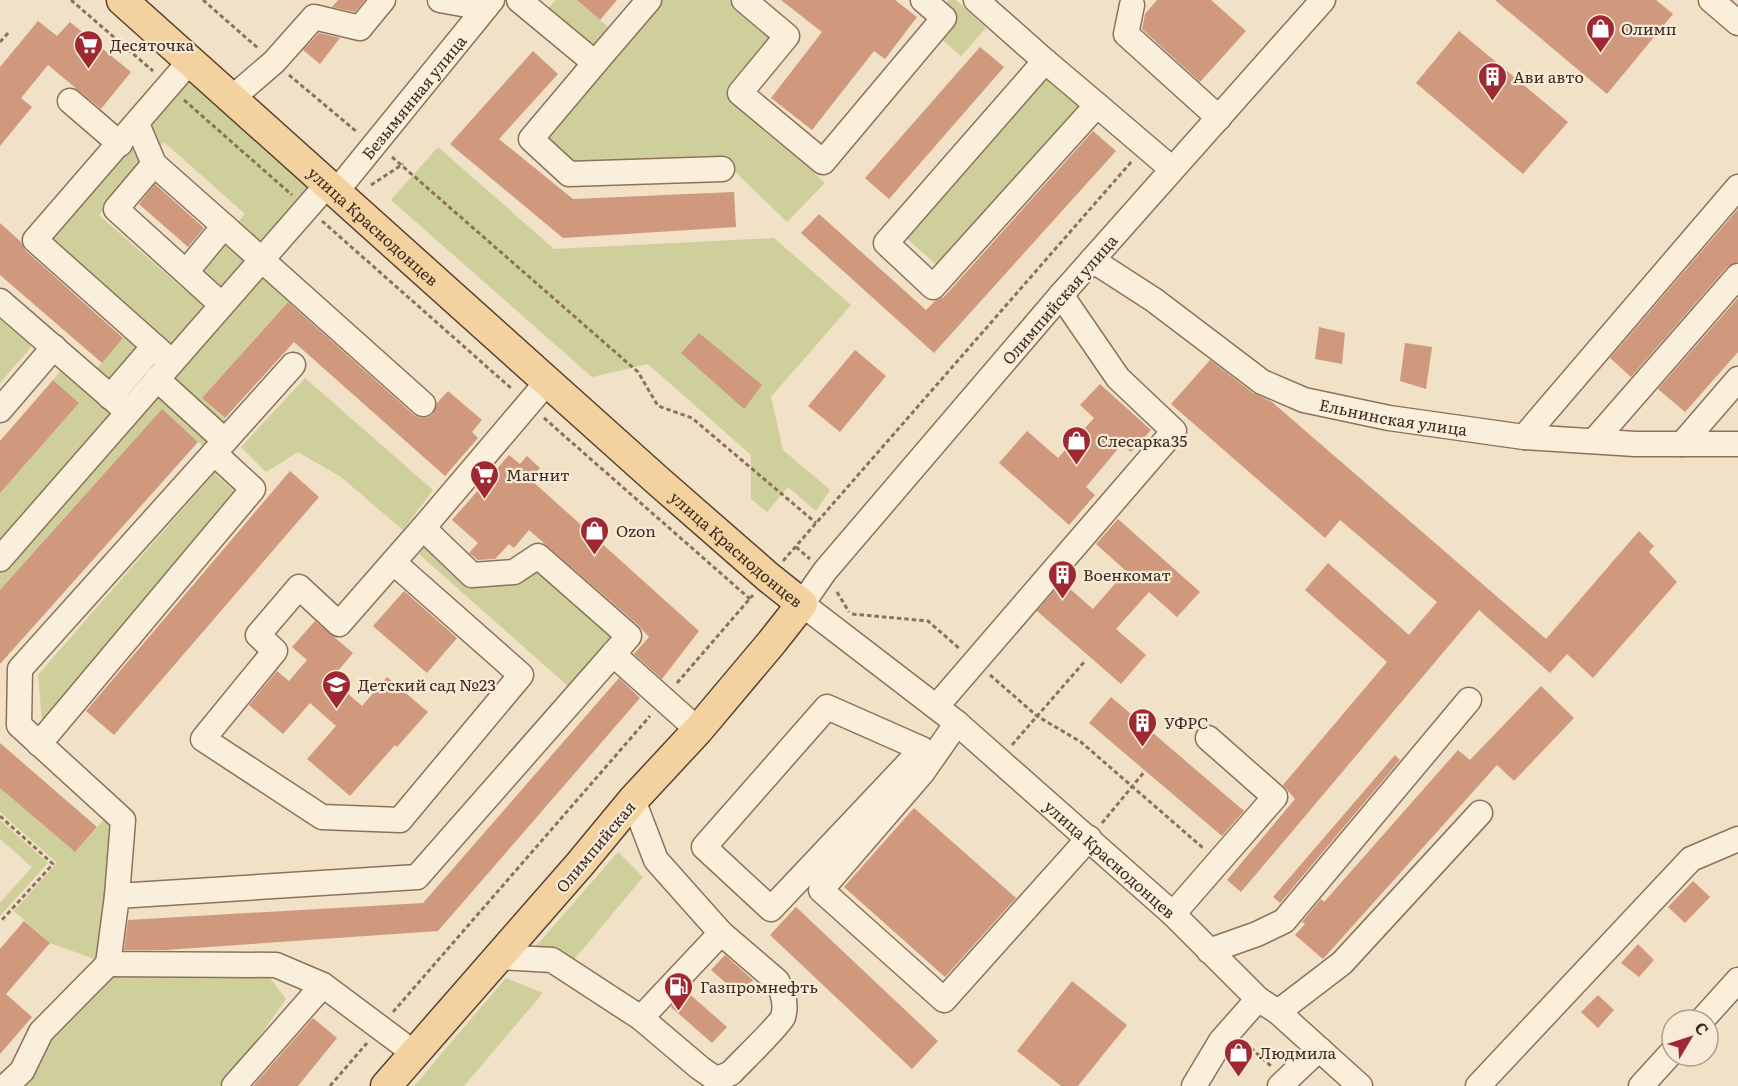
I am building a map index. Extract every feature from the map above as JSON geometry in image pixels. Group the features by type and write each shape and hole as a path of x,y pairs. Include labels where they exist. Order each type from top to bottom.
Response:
{"main road":[{"name":"улица Краснодонцев","path":"122,0 331,189 538,393 691,510 802,604"},
{"name":"Олимпийская","path":"386,1086 633,800 698,730 802,604"}],"street":[{"path":"232,98 274,62 314,17 360,28 383,0"},
{"path":"440,0 488,4"},
{"path":"519,0 595,63"},
{"path":"650,0 531,139 569,174 723,169"},
{"path":"744,0 787,36 740,93 823,162 944,18 923,0"},
{"path":"976,0 1172,169"},
{"name":"Олимпийская улица","path":"802,604 825,571 1061,295 1323,0"},
{"path":"1711,0 1738,23"},
{"path":"1131,2 1126,34 1219,118"},
{"name":"Безымянная улица","path":"119,404 165,371 307,208 331,189 375,144 488,4"},
{"path":"39,744 253,489 165,371 154,346 35,240 190,61"},
{"path":"1045,61 886,243 933,287 1097,105"},
{"path":"70,101 120,144"},
{"path":"137,124 154,164 423,404"},
{"path":"154,164 116,209 222,305"},
{"path":"1524,437 1738,187"},
{"path":"186,272 225,226"},
{"name":"Ельнинская улица","path":"1092,260 1154,300 1262,382 1304,400 1388,420 1524,437 1635,444 1738,444"},
{"path":"1593,441 1738,276"},
{"path":"936,707 1174,431 1118,378 1061,295"},
{"path":"0,301 119,404"},
{"path":"0,559 119,404 154,346"},
{"path":"0,410 54,348"},
{"path":"6,1086 22,1071 41,1032 108,964 117,896 123,820 19,725 20,669 293,364"},
{"path":"1682,444 1738,379"},
{"path":"393,562 520,675 400,820 322,817 203,739 275,651 258,635 299,587 339,624 538,393"},
{"path":"117,896 417,877 629,636 538,556 514,572 472,575 423,528"},
{"name":"улица Краснодонцев","path":"802,604 957,723 1000,760 1173,914 1209,951 1319,1049 1353,1084"},
{"path":"613,654 698,730"},
{"path":"1209,951 1257,934 1284,921 1469,700"},
{"path":"827,707 922,749 771,909 704,847 827,707"},
{"path":"957,723 922,773 821,890 944,1000 1089,838"},
{"path":"1173,914 1275,797 1208,738"},
{"path":"499,957 552,960 641,1018 713,1077 720,1078 731,1073 783,1018 785,1002 777,981 721,933 656,860 633,800"},
{"path":"1194,1086 1230,1030 1268,1005 1342,963 1480,813"},
{"path":"1478,1086 1691,859 1738,839"},
{"path":"641,1018 721,933"},
{"path":"108,964 276,965 322,985 414,1053"},
{"path":"1713,1008 1738,980"},
{"path":"234,1086 322,985"},
{"path":"1284,1083 1319,1049"},
{"path":"1641,1086 1660,1065"}],"path":[{"path":"71,0 307,208 538,393 750,599"},
{"path":"203,0 344,122 403,164 639,372 658,406 692,418 816,523"},
{"path":"0,42 8,33"},
{"path":"796,547 825,571 850,614 859,621"},
{"path":"850,614 928,621 1037,716 1081,742 1219,862"},
{"path":"1000,760 1085,661"},
{"path":"1089,838 1145,771"},
{"path":"0,816 53,864 0,922"},
{"path":"330,1086 380,1028"},
{"path":"1230,1030 1284,1083"}],"green space":[{"path":"555,0 577,0 615,33 599,52 548,9"},
{"path":"657,0 739,0 782,35 733,97 825,183 787,222 728,165 571,171 537,140"},
{"path":"949,0 956,0 986,28 961,56 939,37 942,8"},
{"path":"1046,64 1093,105 944,271 899,232"},
{"path":"188,70 321,186 259,260 292,297 202,398 226,420 203,446 161,410 0,590 0,493 79,403 53,380 66,364 86,381 127,333 40,240 134,131 147,160 99,215 181,287 245,214 164,142 155,151 143,124","holes":["149,337 178,363 129,418 101,393"]},
{"path":"438,147 554,249 774,238 851,305 771,397 783,450 830,490 816,511 788,487 767,512 751,499 751,455 648,364 592,377 391,200"},
{"path":"0,318 32,346 0,383"},
{"path":"305,378 433,490 403,530 341,477 298,452 266,472 241,447"},
{"path":"214,473 234,491 42,721 38,675"},
{"path":"427,544 471,585 538,570 614,635 569,687 419,554"},
{"path":"0,788 75,852 110,813 120,822 106,963 50,943 14,911 57,863 0,812"},
{"path":"0,820 48,863 0,916 0,903 32,867 0,839"},
{"path":"618,852 643,877 572,962 536,946"},
{"path":"113,970 267,974 286,999 224,1086 13,1086 47,1035"},
{"path":"506,978 543,993 464,1086 414,1086"}],"building":[{"path":"338,0 365,0 355,12 332,7"},
{"path":"577,0 617,0 600,20"},
{"path":"781,0 895,0 917,17 885,59 874,51 812,130 771,98 822,32"},
{"path":"1157,0 1211,0 1246,31 1200,82 1142,29 1145,14"},
{"name":"Олимп","path":"1495,0 1656,0 1673,14 1607,94"},
{"path":"38,21 57,36 70,22 131,72 101,109 48,65 21,98 32,107 0,146 0,67"},
{"name":"Ави авто","path":"1459,31 1568,122 1523,174 1416,83"},
{"path":"319,33 340,38 320,64 303,50"},
{"path":"980,47 1004,67 889,199 865,178"},
{"path":"533,51 558,74 499,139 573,199 734,192 736,227 563,238 450,144"},
{"path":"1093,131 1116,151 934,353 801,233 819,214 926,310 935,301 944,297"},
{"path":"155,184 204,228 188,247 139,204"},
{"path":"1738,209 1738,262 1727,267 1631,377 1610,358"},
{"path":"0,223 21,242 26,251 123,338 102,363 0,275"},
{"path":"1738,298 1738,352 1685,412 1658,389"},
{"path":"288,302 414,415 421,418 433,414 437,403 448,391 482,420 472,432 478,438 445,476 294,342 225,418 202,398"},
{"path":"1319,327 1345,333 1342,364 1315,359"},
{"path":"699,333 762,385 744,409 681,353"},
{"path":"1405,343 1432,347 1426,389 1400,381"},
{"path":"855,350 886,376 840,432 808,406"},
{"path":"1210,360 1253,393 1272,402 1546,639 1639,531 1654,546 1649,552 1677,582 1593,678 1567,654 1550,673 1479,610 1241,892 1227,880 1295,799 1283,785 1387,662 1305,590 1328,563 1409,635 1437,602 1340,520 1325,538 1171,404"},
{"path":"53,380 79,403 0,493 0,441"},
{"path":"1100,384 1151,430 1131,452 1122,444 1086,487 1095,495 1069,525 999,463 1027,431 1058,458 1094,418 1080,405"},
{"path":"162,409 198,442 0,664 0,590"},
{"path":"509,455 520,464 527,456 540,468 530,479 699,631 662,679 634,654 649,637 529,530 514,548 509,544 495,559 478,560 469,553 478,543 452,520"},
{"path":"290,471 319,497 114,735 86,711"},
{"name":"Военкомат","path":"1118,519 1200,592 1177,617 1149,592 1116,629 1146,655 1121,684 1037,611 1062,582 1093,609 1126,571 1096,544"},
{"path":"404,591 457,638 427,673 373,626"},
{"path":"315,621 353,653 331,679 362,706 387,677 428,712 350,796 307,759 336,726 310,703 283,734 249,705 277,671 289,681 307,660 292,647"},
{"path":"619,678 640,698 438,931 165,950 124,950 128,920 423,903"},
{"path":"1541,686 1574,718 1514,781 1497,765 1323,959 1295,935 1305,924 1302,922 1321,899 1324,902 1458,750 1470,760"},
{"name":"УФРС","path":"1111,697 1244,811 1222,836 1089,723"},
{"path":"0,743 97,827 75,852 0,788"},
{"path":"1395,755 1400,760 1280,903 1273,897"},
{"path":"914,808 1016,898 945,977 844,887"},
{"path":"1693,881 1710,897 1685,923 1668,907"},
{"path":"796,907 938,1041 912,1069 770,935"},
{"path":"24,921 50,943 6,994 32,1017 0,1054 0,949"},
{"path":"1638,944 1654,960 1639,977 1621,963"},
{"path":"725,955 753,980 740,995 711,970"},
{"path":"1072,981 1127,1025 1078,1086 1061,1086 1017,1051"},
{"path":"686,991 727,1027 712,1043 671,1007"},
{"path":"1598,995 1614,1010 1598,1028 1581,1012"},
{"path":"313,1018 337,1038 298,1086 253,1086"}],"place":[{"name":"Олимп","path":"1600,54"},
{"name":"Десяточка","path":"89,70"},
{"name":"Ави авто","path":"1492,102"},
{"name":"Слесарка35","path":"1076,466"},
{"name":"Магнит","path":"485,500"},
{"name":"Ozon","path":"595,556"},
{"name":"Военкомат","path":"1062,600"},
{"name":"Детский сад №23","path":"337,710"},
{"name":"УФРС","path":"1143,748"},
{"name":"Газпромнефть","path":"679,1012"},
{"name":"Людмила","path":"1238,1078"}]}
